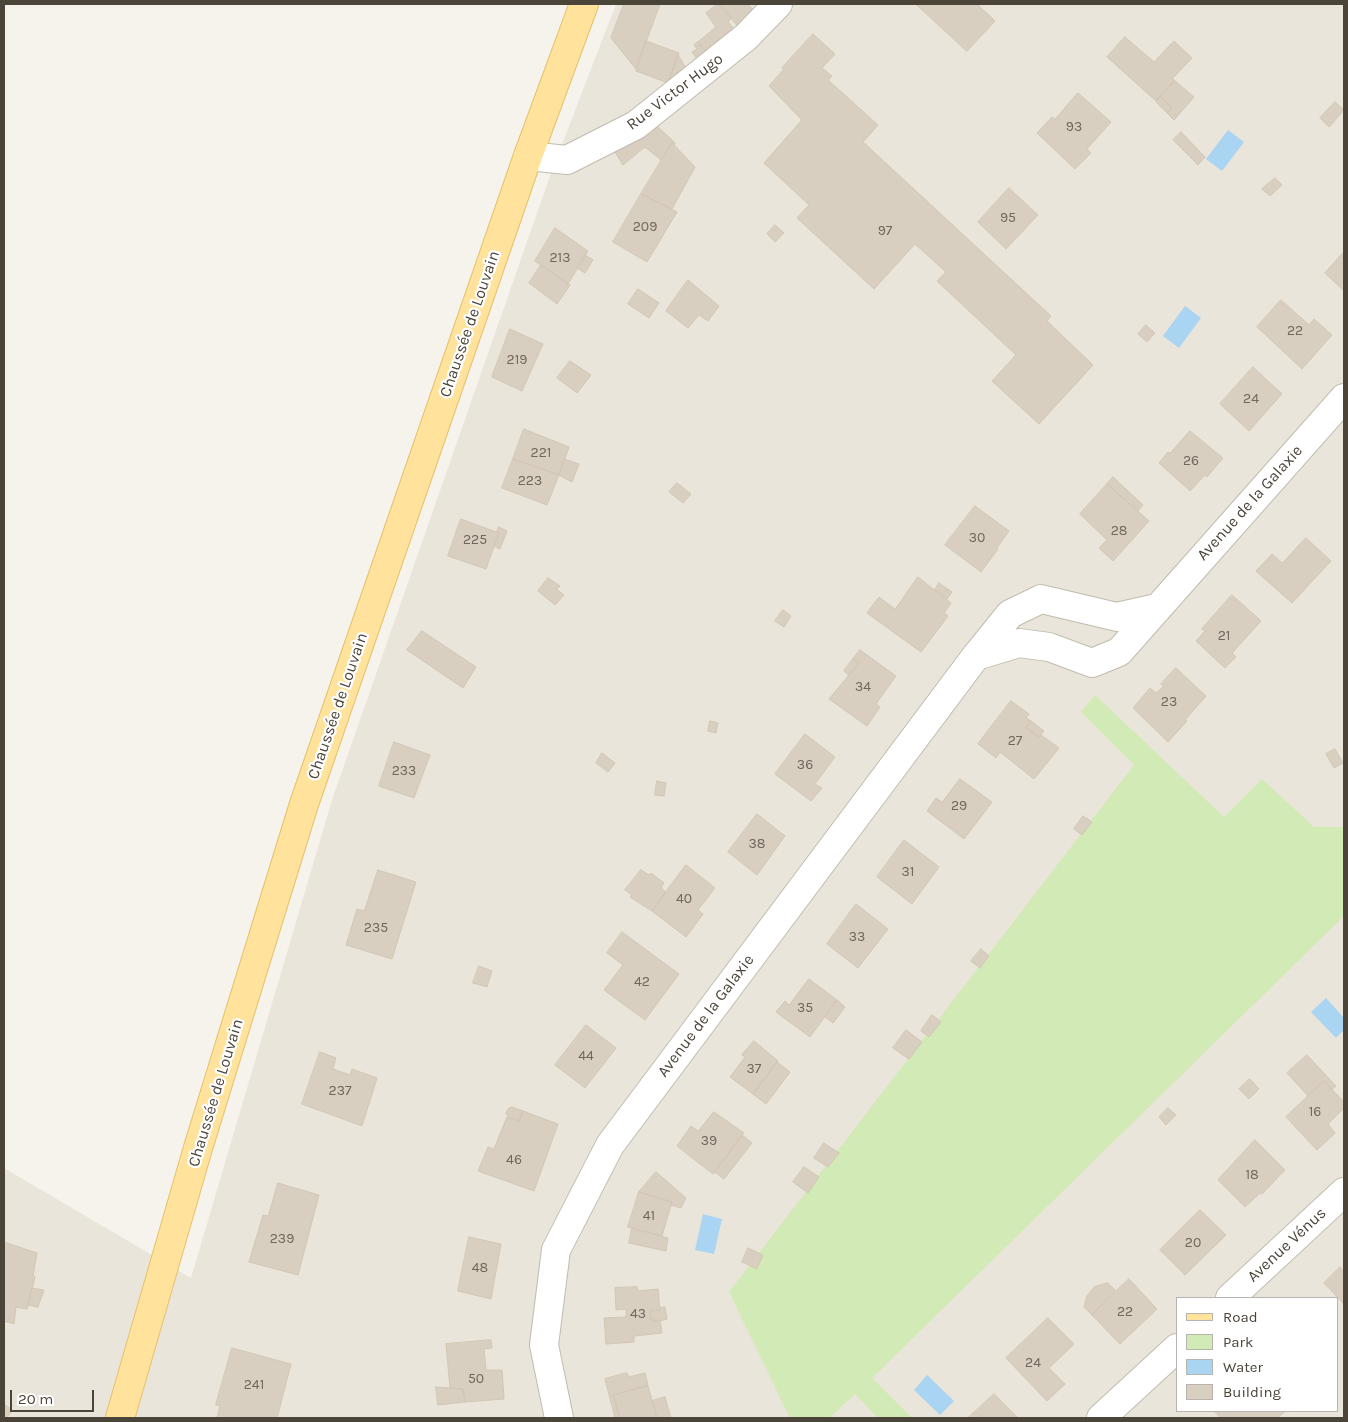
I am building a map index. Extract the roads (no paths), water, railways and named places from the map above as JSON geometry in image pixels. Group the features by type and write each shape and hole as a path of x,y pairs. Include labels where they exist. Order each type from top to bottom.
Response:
{"main road":[{"name":"Chaussée de Louvain","path":"120,1418 198,1148 304,804 528,156 584,4"}],"street":[{"name":"Rue Victor Hugo","path":"528,156 567,160 636,125 746,38 778,4"},
{"name":"Avenue de la Galaxie","path":"976,656 1019,642 1050,647 1092,663 1119,652 1344,398"},
{"name":"Avenue de la Galaxie","path":"559,1418 544,1345 556,1250 610,1145 976,656 1010,614 1041,599 1117,617 1157,608"},
{"name":"Avenue Vénus","path":"1231,1297 1344,1192"},
{"path":"1101,1418 1176,1349"}],"water":[{"path":"1228,130 1244,142 1222,171 1206,159"},
{"path":"1185,306 1201,318 1179,348 1163,336"},
{"path":"1326,998 1344,1018 1344,1030 1336,1038 1311,1012"},
{"path":"703,1214 722,1219 714,1254 695,1250"},
{"path":"927,1375 954,1401 940,1415 914,1390"}]}
